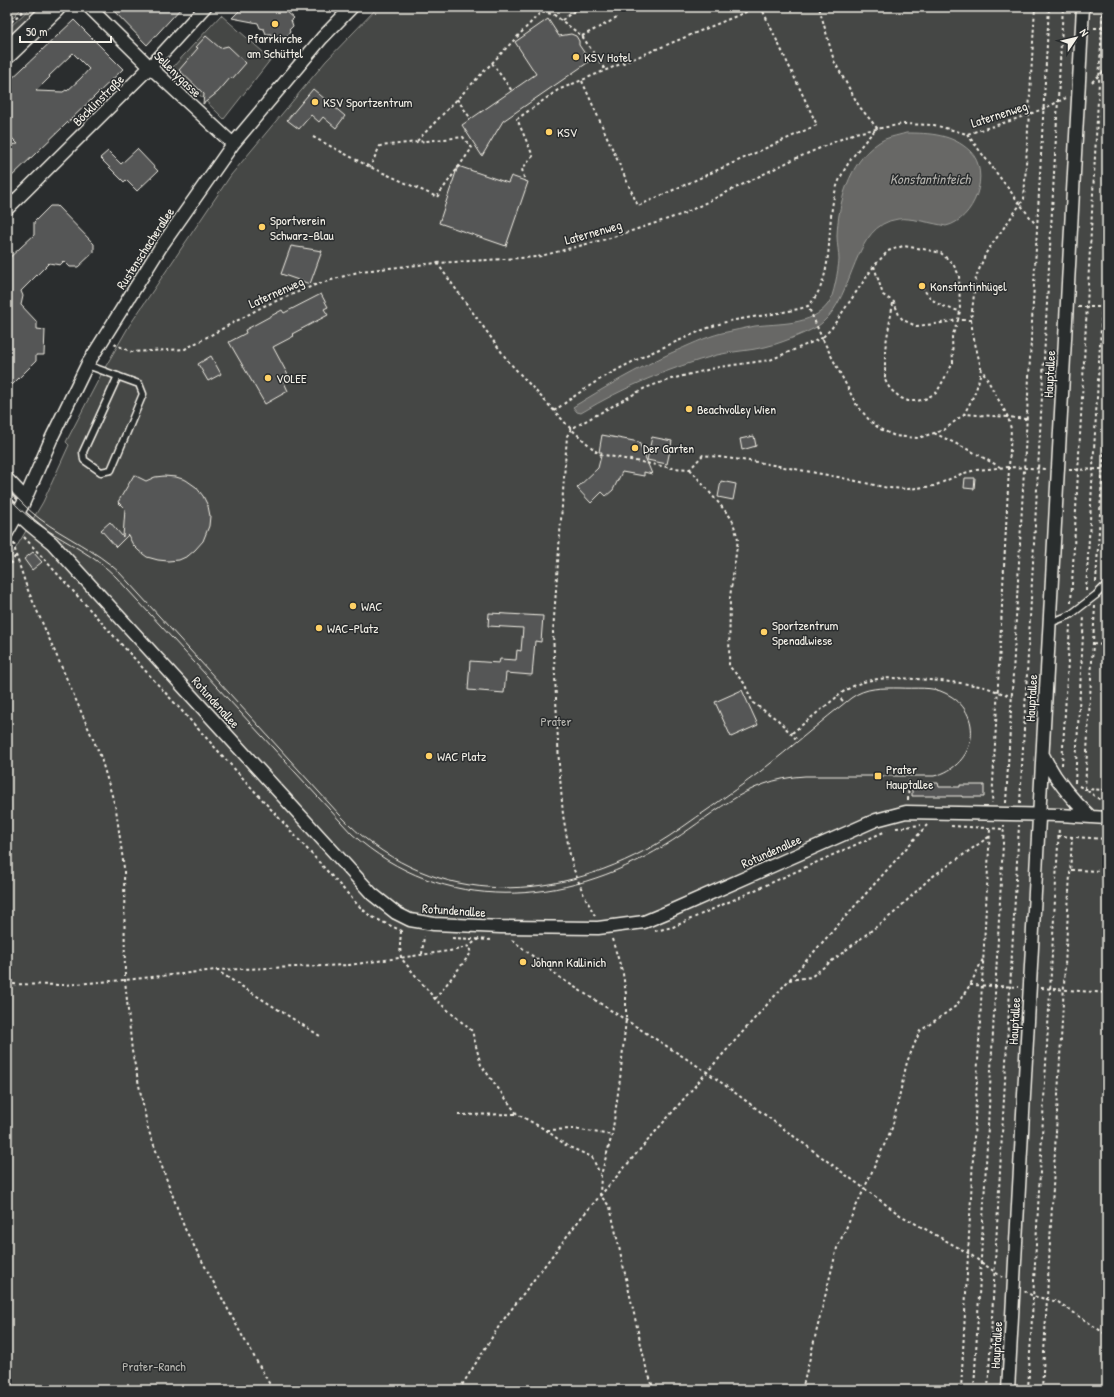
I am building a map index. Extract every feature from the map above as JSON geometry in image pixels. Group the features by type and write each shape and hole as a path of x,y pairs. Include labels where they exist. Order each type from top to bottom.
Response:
{"main road":[{"path":"7,53 55,7"}],"street":[{"name":"Sellenygasse","path":"89,7 150,68 233,144"},
{"name":"Böcklinstraße","path":"7,209 150,68 205,7"},
{"name":"Rustenschacherallee","path":"12,524 87,365 160,248 233,144 322,38 352,7"},
{"name":"Hauptallee","path":"1008,1390 1083,7"},
{"path":"7,479 25,498"},
{"name":"Rotundenallee","path":"7,504 12,524 52,543 372,894 396,913 410,920 434,924 501,927 598,928 644,922 876,820 906,812 1039,814 1107,818"},
{"path":"1042,753 1050,769 1066,781 1076,804 1091,817"}],"lane":[{"path":"87,365 118,376 139,384 143,394 111,470 101,472 84,460 83,452 118,376"},
{"path":"1050,623 1070,614 1085,604 1107,584"}],"path":[{"path":"7,26 27,7"},
{"path":"524,178 522,168 533,156 517,119 558,90 758,7"},
{"path":"582,81 638,206 817,125 761,7"},
{"path":"554,411 599,380 643,356 725,322 779,313 808,306 816,296 821,286 827,263 834,196 845,168 861,145 877,128 859,106 834,61 818,7"},
{"path":"992,800 1011,429 1008,417 981,368 971,320 976,277 986,253 1024,199 1035,7"},
{"path":"974,1390 1049,7"},
{"path":"1020,800 1063,7"},
{"path":"1103,7 1062,764 1066,781 1085,789 1099,799 1107,799"},
{"path":"562,20 576,10"},
{"path":"416,142 541,12 553,14 582,36 606,71"},
{"path":"582,36 617,18"},
{"path":"492,63 512,91"},
{"name":"Laternenweg","path":"102,339 132,352 185,349 264,306 315,285 361,270 437,263 537,257 610,238 683,214 790,161 855,134 877,128 902,124 934,125 967,134 1043,110 1079,91 1100,76 1107,68"},
{"path":"457,99 471,119"},
{"path":"967,134 1037,226"},
{"path":"313,137 370,166 437,197 472,148 463,137 380,146 370,166"},
{"path":"1075,784 1107,221"},
{"path":"654,1390 646,1366 610,1206 600,1195 601,1175 612,1135 620,1079 626,1019 626,994 623,974 614,940 598,928 595,916 583,893 574,870 562,815 553,632 567,436 571,429 644,388 671,379 719,367 770,360 822,338 831,329 874,266 888,250 903,246 941,253 953,264 959,275 960,311 952,337 952,363 936,393 925,399 908,401 901,398 890,389 886,380 885,349 894,302"},
{"path":"437,263 508,361 571,429 599,454 672,468 690,469 732,519 738,539 730,597 729,666 744,684 753,703 778,720 796,739"},
{"path":"874,266 883,295 894,302 899,315 903,320 916,326 958,320 971,320"},
{"path":"922,286 931,298 944,308 960,311"},
{"path":"808,306 817,328 856,404 870,421 880,429 895,436 918,438 944,430 964,414 980,381 981,368"},
{"path":"1067,308 1107,307"},
{"path":"964,414 1026,419"},
{"path":"934,433 973,452 1001,468"},
{"path":"690,469 702,455 757,462 888,488 908,489 934,486 961,474 976,470 1009,466 1024,466 1038,469 1058,470 1103,469"},
{"path":"12,524 16,555 27,588 100,755 116,809 124,868 125,980 132,1051 148,1129 185,1229 273,1390"},
{"path":"12,524 357,904 370,916 401,931 407,932"},
{"path":"7,569 16,555"},
{"path":"1093,644 1107,645"},
{"path":"792,734 838,696 855,686 870,680 889,677 958,682 988,688 1012,696"},
{"path":"838,696 843,702"},
{"path":"1062,764 1066,771"},
{"path":"906,812 909,794 909,780"},
{"path":"1085,789 1107,790"},
{"path":"1028,1390 1060,815"},
{"path":"961,1390 991,823"},
{"path":"459,1390 501,1323 580,1219 788,980 927,825 890,829 673,928 651,932"},
{"path":"951,826 1004,829"},
{"path":"988,1390 1018,826"},
{"path":"788,980 811,977 894,913 929,879 990,836"},
{"path":"1058,836 1107,839"},
{"path":"1042,1390 1072,837"},
{"path":"1071,870 1104,871"},
{"path":"7,984 64,984 125,980 216,970 349,965 456,950 469,946 501,927 512,940 562,979 707,1072 900,1215 968,1253 994,1272 1033,1296 1058,1302 1107,1334"},
{"path":"401,931 401,958 435,999 472,1031 480,1065 517,1114 546,1130 567,1146 592,1157 601,1175"},
{"path":"419,935 424,936 422,954"},
{"path":"447,938 498,940"},
{"path":"505,940 520,940"},
{"path":"606,940 614,940"},
{"path":"435,999 471,953 469,946"},
{"path":"802,1390 838,1248 892,1128 907,1062 920,1031 956,1006 970,985 984,958"},
{"path":"216,970 320,1036"},
{"path":"458,1115 517,1114"},
{"path":"546,1130 574,1129 612,1135"}],"green space":[{"path":"7,7 23,7 7,23"},
{"path":"31,7 42,7 7,42 7,30"},
{"name":"Prater","path":"378,7 1107,7 1107,1390 7,1390 7,563 43,502 69,445 66,442 103,371 129,326 231,175 326,61"},
{"path":"221,15 271,59 224,119 172,68"}],"water":[{"name":"Konstantinteich","path":"906,133 924,133 948,138 963,145 970,151 976,160 979,171 979,183 977,194 965,215 956,222 946,226 902,219 883,224 871,234 862,247 842,295 834,310 821,324 816,327 788,340 770,346 717,355 664,372 630,387 581,413 577,412 573,407 609,385 658,359 703,339 722,333 755,326 784,324 804,320 821,311 830,300 838,270 838,224 843,198 853,172 868,151 878,143 888,138"}],"building":[{"path":"110,7 182,7 147,45"},
{"name":"Pfarrkirche am Schüttel","path":"243,7 280,7 293,18 291,20 293,26 285,38 282,37 279,41 273,40 271,34 266,34 264,29 260,28 258,23 232,18"},
{"path":"548,19 559,36 571,34 576,36 579,41 579,45 590,61 503,121 482,156 462,125 536,74 515,42"},
{"path":"74,20 123,69 7,181 7,145 18,144 7,133 7,83","holes":["73,53 89,69 67,91 36,91"]},
{"path":"206,36 220,48 228,46 246,63 232,79 231,77 218,92 203,104 204,94 179,70"},
{"name":"KSV Sportzentrum","path":"313,89 345,116 336,128 323,117 319,122 311,115 299,129 287,120"},
{"path":"137,149 158,171 137,191 126,180 124,182 100,158 108,151 121,164"},
{"path":"458,166 508,183 511,176 528,182 506,246 439,223"},
{"path":"50,206 57,206 94,244 94,252 78,267 70,267 64,261 60,265 49,263 21,291 23,296 21,305 37,322 37,329 45,330 44,355 36,355 36,361 7,390 7,260 34,235 34,222"},
{"path":"291,246 322,251 310,284 281,274"},
{"path":"321,294 328,307 324,309 328,315 292,334 294,336 273,347 289,377 283,380 288,391 265,404 229,342 246,333 245,330 282,310 284,313"},
{"path":"211,356 221,374 208,381 198,364"},
{"path":"602,435 639,442 652,474 644,472 644,476 622,472 613,490 606,496 602,492 591,503 577,488 598,468 602,452 599,452"},
{"path":"754,436 756,446 742,450 740,439"},
{"path":"652,437 672,441 667,464 647,460"},
{"path":"134,475 146,481 155,477 164,476 186,480 196,487 203,496 208,506 210,516 209,526 203,541 188,556 179,560 168,561 147,557 133,545 128,535 116,547 101,530 110,522 123,537 125,509 118,502"},
{"path":"965,478 975,478 974,489 964,488"},
{"path":"721,481 736,484 733,500 718,497"},
{"path":"33,552 42,562 32,570 24,559"},
{"path":"489,613 543,616 541,642 535,641 532,675 506,673 504,693 468,690 470,661 499,663 500,659 516,660 517,650 521,651 523,628 488,626"},
{"path":"742,690 758,725 731,737 715,702"},
{"path":"919,783 938,783 939,787 984,785 984,797 912,796 912,787 919,787"}],"tram line":[{"path":"7,487 40,519 100,557 119,572 339,814 373,845 410,867 449,881 490,887 531,887 573,879 614,865 655,845 676,832 761,771 851,698 868,690 887,688 923,688 935,689 945,693 958,702 967,713 971,725 971,738 967,750 960,761 948,770 934,776 805,776 783,779 764,784 730,801 664,846 626,866 586,881 545,890 505,893 464,889 425,879 387,860 352,834 116,577 91,556 34,521 7,495"}],"place":[{"name":"Pfarrkirche am Schüttel","path":"275,24"},
{"name":"KSV Hotel","path":"576,57"},
{"name":"KSV Sportzentrum","path":"315,102"},
{"name":"KSV","path":"549,132"},
{"name":"Sportverein Schwarz-Blau","path":"262,227"},
{"name":"Konstantinhügel","path":"922,286"},
{"name":"VOLEE","path":"268,378"},
{"name":"Beachvolley Wien","path":"689,409"},
{"name":"Der Garten","path":"635,448"},
{"name":"WAC","path":"353,606"},
{"name":"WAC-Platz","path":"319,628"},
{"name":"Sportzentrum Spenadlwiese","path":"764,632"},
{"name":"WAC Platz","path":"429,756"},
{"name":"Prater Hauptallee","path":"878,776"},
{"name":"Johann Kallinich","path":"523,962"}],"park label":[{"name":"Prater-Ranch","path":"154,1366"}]}
